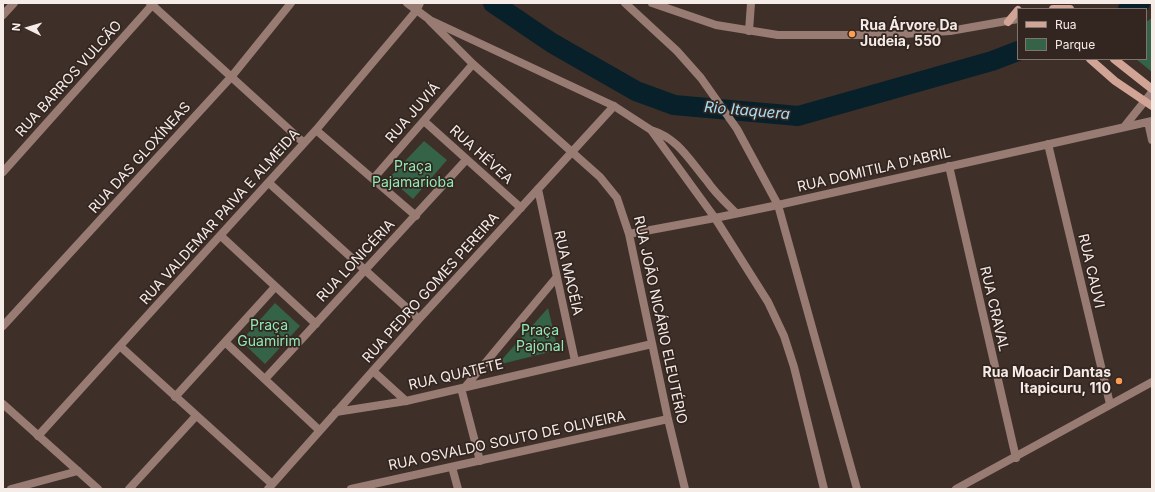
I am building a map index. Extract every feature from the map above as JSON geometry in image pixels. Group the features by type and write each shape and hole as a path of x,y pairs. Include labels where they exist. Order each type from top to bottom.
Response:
{"main road":[{"path":"1008,22 1017,10"},
{"path":"1091,60 1115,81 1148,104"},
{"path":"1115,60 1152,88"}],"street":[{"path":"3,15 14,3"},
{"name":"RUA DAS GLOXÍNEAS","path":"3,326 232,76 291,3"},
{"path":"407,3 418,7 430,20 614,106 651,130 666,136 680,147 707,182 736,213"},
{"path":"625,3 677,50 701,78 737,129 778,205 857,489"},
{"path":"653,3 686,16 748,32 806,37 888,35 950,31 1017,19"},
{"path":"748,32 751,3"},
{"path":"152,4 304,143"},
{"name":"RUA BARROS VULCÃO","path":"3,172 152,4"},
{"name":"RUA VALDEMAR PAIVA E ALMEIDA","path":"38,436 121,347 316,130 418,7"},
{"name":"RUA JOÃO NICÁRIO ELEUTÉRIO","path":"430,20 473,64 572,151 612,190 623,211 629,234 668,419 685,489"},
{"name":"RUA JUVIÁ","path":"373,179 473,64"},
{"path":"1124,127 1148,104 1152,92"},
{"name":"RUA PEDRO GOMES PEREIRA","path":"270,487 419,319 614,106"},
{"name":"RUA HÉVEA","path":"424,121 521,208"},
{"path":"1150,122 1152,140"},
{"name":"RUA DOMITILA D'ABRIL","path":"629,234 778,205 1150,122"},
{"path":"316,130 416,216"},
{"path":"651,130 714,218 768,302 784,336 824,489"},
{"name":"RUA CAUVI","path":"1048,144 1110,404"},
{"name":"RUA LONICÉRIA","path":"265,379 466,160"},
{"name":"RUA CRAVAL","path":"949,166 1016,458"},
{"path":"269,183 419,319"},
{"name":"RUA MACÉIA","path":"538,189 575,361"},
{"path":"221,236 316,324"},
{"path":"480,461 464,387 556,278"},
{"path":"175,397 276,288"},
{"path":"225,342 319,430"},
{"name":"RUA QUATETE","path":"336,412 406,401 652,344"},
{"path":"121,347 270,487"},
{"path":"373,371 406,401"},
{"path":"956,489 966,487 1110,404 1152,382"},
{"path":"3,404 98,489"},
{"path":"129,489 196,416"},
{"name":"RUA OSVALDO SOUTO DE OLIVEIRA","path":"351,489 668,419"},
{"path":"452,467 458,489"},
{"path":"11,489 78,471"}],"green space":[{"path":"1152,18 1152,72 1137,60 1147,60 1147,21"},
{"name":"Praça Pajamarioba","path":"424,141 447,160 413,199 389,178"},
{"name":"Praça Guamirim","path":"275,303 300,326 265,364 241,341"},
{"name":"Praça Pajonal","path":"548,308 558,350 497,365"}],"waterway":[{"name":"Rio Itaquera","path":"493,3 552,43 636,91 674,105 798,116 992,61 1017,51"},
{"name":"Rio Itaquera","path":"1130,8 1140,3"}],"place":[{"name":"Rua Árvore Da Judeia, 550","path":"852,34"},
{"name":"Rua Moacir Dantas Itapicuru, 110","path":"1119,381"}]}
